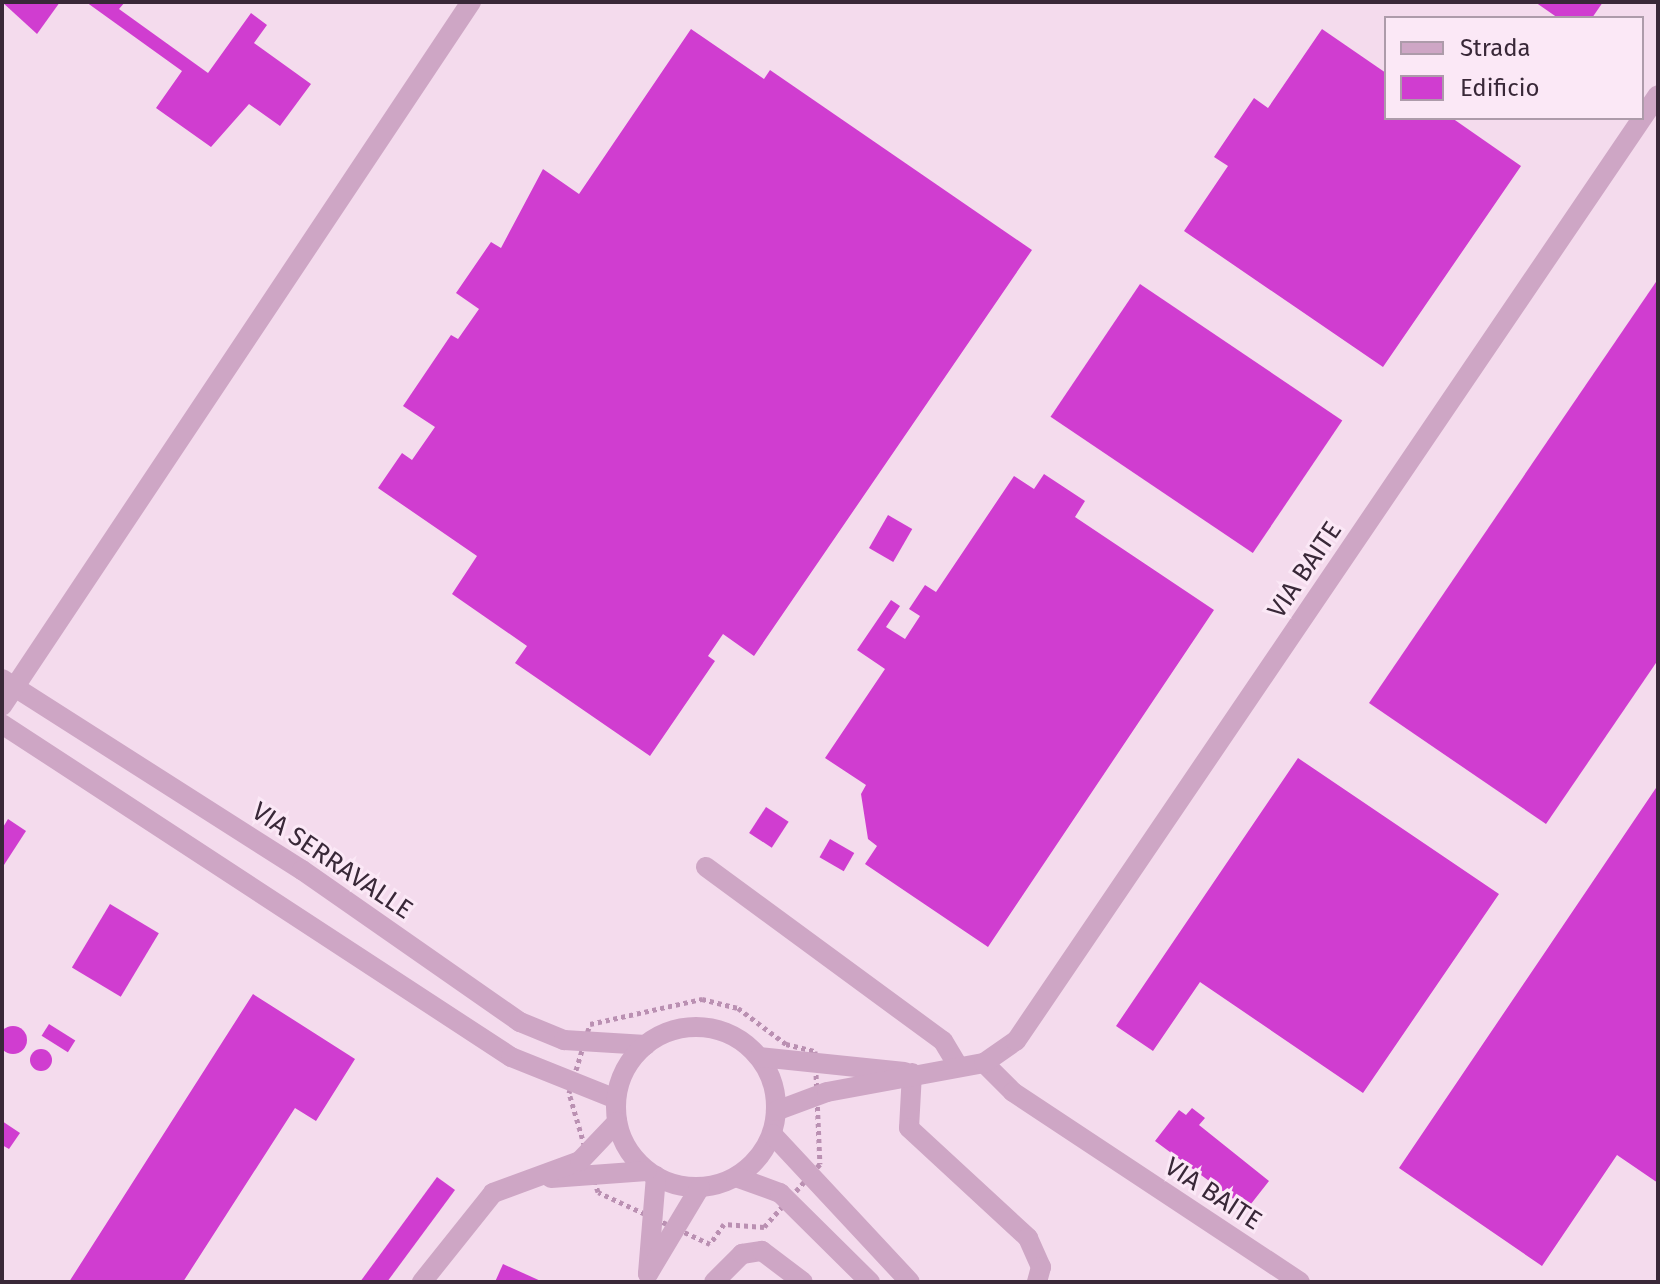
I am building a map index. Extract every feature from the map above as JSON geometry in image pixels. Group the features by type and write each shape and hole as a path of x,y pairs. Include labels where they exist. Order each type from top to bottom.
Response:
{"street":[{"path":"2,706 9,683 471,2"},
{"name":"VIA BAITE","path":"1644,116 1658,95"},
{"name":"VIA BAITE","path":"776,1111 817,1095 912,1073 984,1063 1016,1041 1641,120"},
{"name":"VIA SERRAVALLE","path":"9,683 302,870 520,1022 585,1041 646,1045"},
{"path":"2,724 281,901 511,1057 573,1078 616,1099"},
{"path":"706,867 943,1041 958,1066"},
{"path":"281,901 302,870"},
{"path":"543,1178 652,1174 700,1187 736,1177 772,1134 776,1111 759,1057 740,1040 692,1027 646,1045 626,1069 616,1099 617,1122 652,1174 648,1278"},
{"name":"VIA BAITE","path":"759,1057 816,1067 912,1073"},
{"name":"VIA BAITE","path":"984,1063 1013,1092 1300,1282"},
{"path":"912,1073 909,1128 1028,1238 1041,1267 1037,1282"},
{"path":"422,1282 493,1193 543,1178 587,1155 617,1122"},
{"path":"772,1134 910,1282"},
{"path":"736,1177 789,1201 870,1282"},
{"path":"648,1278 674,1227 700,1187"},
{"path":"714,1282 742,1254 762,1251 803,1282"}],"path":[{"path":"702,999 738,1008 786,1044 815,1051 816,1067 820,1164 764,1227 724,1224 710,1244 598,1192 569,1093 590,1024 702,999"}],"building":[{"path":"2,2 60,2 37,34"},
{"path":"86,2 125,2 119,9 208,73 251,13 267,25 254,43 311,84 280,126 249,104 211,147 156,108 182,71"},
{"path":"1535,2 1603,2 1593,16 1555,16"},
{"path":"691,29 764,79 770,70 1032,250 754,656 723,634 708,656 715,661 650,756 515,663 527,646 452,594 477,556 378,488 402,453 412,460 435,427 403,406 451,335 458,339 479,309 456,293 491,242 501,248 543,169 579,194"},
{"path":"1322,29 1384,72 1384,120 1455,120 1521,166 1383,367 1184,231 1228,166 1214,157 1254,98 1268,108"},
{"path":"1658,279 1658,660 1546,824 1369,703"},
{"path":"1140,284 1342,420 1253,553 1051,417"},
{"path":"1044,474 1085,501 1075,517 1214,610 988,947 865,864 877,846 868,839 861,794 866,785 825,758 885,669 857,650 891,600 900,606 886,627 905,639 920,616 909,609 925,585 936,592 1014,476 1034,489"},
{"path":"888,515 912,529 893,562 869,548"},
{"path":"1298,758 1499,894 1363,1093 1200,982 1153,1051 1116,1026"},
{"path":"1658,785 1658,1183 1617,1155 1542,1266 1399,1168"},
{"path":"766,807 789,822 772,848 749,833"},
{"path":"8,819 26,831 2,868 2,829"},
{"path":"830,839 854,853 844,871 820,857"},
{"path":"110,904 159,933 121,997 72,967"},
{"path":"253,994 355,1059 316,1121 295,1108 183,1282 69,1282"},
{"path":"49,1024 75,1040 68,1052 42,1036"},
{"path":"13,1026 23,1030 27,1040 23,1050 13,1054 3,1050 -1,1040 3,1030"},
{"path":"41,1049 49,1052 52,1060 49,1068 41,1071 33,1068 30,1060 33,1052"},
{"path":"1192,1108 1205,1118 1199,1125 1269,1181 1247,1209 1155,1141 1179,1110 1186,1115"},
{"path":"2,1121 20,1133 9,1149 2,1145"},
{"path":"437,1177 455,1190 387,1282 360,1282"},
{"path":"503,1264 543,1282 495,1282"}]}
